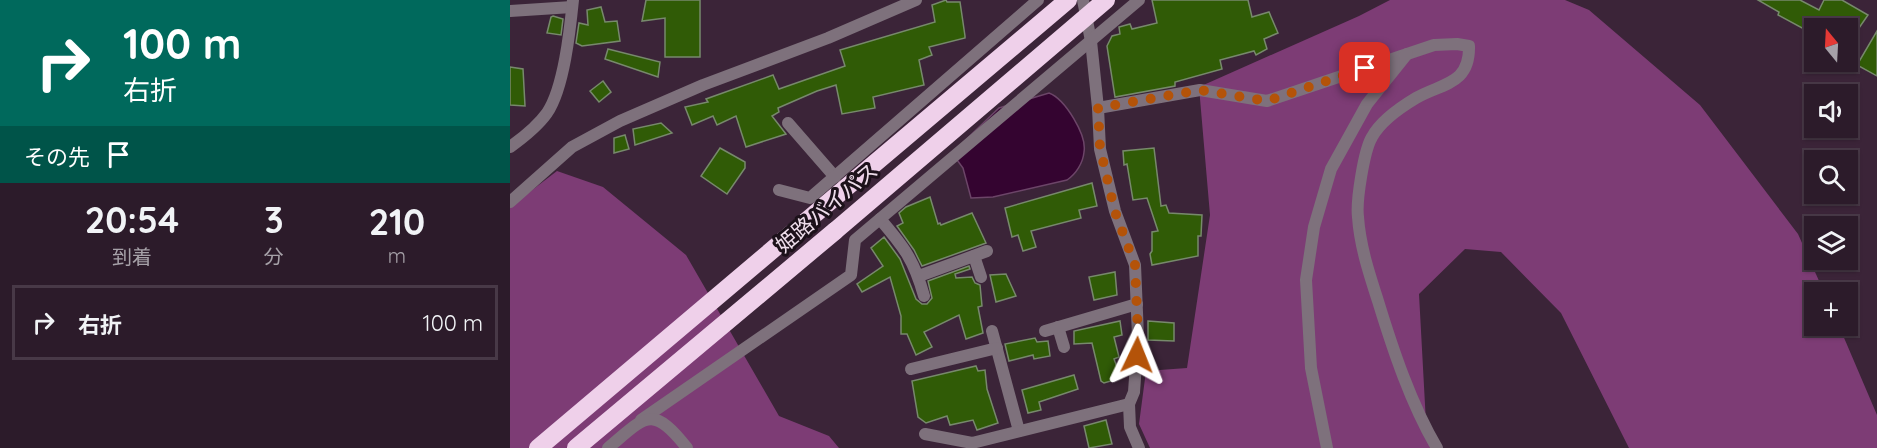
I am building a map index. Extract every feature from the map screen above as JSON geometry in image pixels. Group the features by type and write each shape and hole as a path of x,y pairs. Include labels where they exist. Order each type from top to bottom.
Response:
{"highway":[{"name":"姫路バイパス","path":"538,448 1068,0"},
{"name":"姫路バイパス","path":"576,448 1106,0"}],"street":[{"path":"510,202 572,147 620,121 828,38 916,0"},
{"path":"779,190 810,198 1038,0"},
{"path":"1083,0 1091,41 1100,148 1115,212 1135,265 1138,336 1134,392 1130,404 1131,427 1138,448"},
{"path":"608,448 641,420 851,275 855,240 1139,0"},
{"path":"510,10 572,4 561,80 548,111 533,129 510,147"},
{"path":"1098,108 1200,90 1267,101 1434,45 1469,46 1469,61 1455,80 1415,98 1382,124 1371,138 1364,162 1357,215 1364,255 1396,359 1437,448"},
{"path":"1326,448 1311,368 1306,280 1314,227 1331,169 1367,104 1408,54"},
{"path":"788,123 835,177"},
{"path":"880,219 906,249 919,276 924,296"},
{"path":"919,276 987,251"},
{"path":"974,256 981,277"},
{"path":"1045,331 1137,304"},
{"path":"1058,327 1064,347"},
{"path":"992,331 1019,431"},
{"path":"911,369 997,348"},
{"path":"925,434 972,443 1130,404"},
{"path":"641,420 656,419 672,428 687,448"}],"shaded area":[{"path":"1390,0 1565,0 1589,10 1700,105 1798,234 1804,247 1804,270 1814,270 1820,282 1804,282 1804,336 1843,336 1877,415 1877,448 1629,448 1561,313 1501,252 1465,249 1419,294 1426,423 1430,448 1150,448 1139,424 1146,371 1187,368 1210,215 1199,87"},
{"path":"1049,93 1062,102 1074,118 1082,136 1083,156 1076,171 1067,180 993,197 971,198 963,168 952,153 999,108"},
{"path":"557,171 603,187 686,255 779,416 829,436 839,448 510,448 510,207"}],"building":[{"path":"646,0 700,0 700,57 665,57 665,18 642,21"},
{"path":"946,0 947,2 960,2 965,38 929,47 932,55 919,60 924,85 873,97 875,108 842,114 836,85 817,91 778,108 779,112 772,116 786,134 746,147 736,116 717,125 713,116 692,125 685,107 708,102 706,99 773,75 779,89 845,66 840,50 935,22 932,5"},
{"path":"1152,0 1248,0 1252,17 1269,12 1278,33 1264,39 1267,49 1256,55 1254,51 1220,60 1222,69 1175,82 1175,86 1115,97 1107,46 1112,36 1120,34 1119,27 1130,24 1132,29 1157,23"},
{"path":"1758,0 1800,0 1819,10 1824,0 1842,0 1868,15 1859,28 1858,18 1804,18 1804,29 1778,15 1779,12"},
{"path":"601,7 605,22 617,21 620,41 582,46 576,43 579,23 588,25 587,10"},
{"path":"553,16 563,19 561,35 547,33"},
{"path":"1877,31 1877,76 1858,66"},
{"path":"608,49 660,62 658,77 605,59"},
{"path":"510,67 523,69 525,106 510,105"},
{"path":"603,81 611,92 599,102 590,91"},
{"path":"661,123 672,133 635,145 633,129"},
{"path":"625,135 629,149 614,153 614,138"},
{"path":"720,148 745,162 745,168 727,194 701,176"},
{"path":"1154,148 1161,206 1166,205 1169,213 1202,215 1201,236 1198,236 1198,256 1152,265 1150,254 1152,232 1158,231 1147,198 1133,200 1127,164 1124,165 1123,151"},
{"path":"1092,183 1097,206 1079,210 1081,218 1031,231 1036,247 1023,251 1018,235 1012,237 1005,208"},
{"path":"930,197 938,224 941,225 972,213 986,243 922,266 897,226 903,223 899,213 906,207"},
{"path":"884,237 900,259 916,299 922,304 927,304 932,298 928,281 969,266 970,269 955,274 956,278 972,277 975,283 980,285 982,306 978,307 983,333 966,339 959,315 924,332 932,347 916,355 907,334 901,334 901,316 890,277 862,292 857,284 883,266 871,248"},
{"path":"1115,272 1117,295 1094,300 1089,277"},
{"path":"1006,274 1016,296 996,302 990,275"},
{"path":"1120,321 1122,335 1114,337 1119,357 1114,359 1121,378 1104,383 1101,381 1092,343 1074,344 1074,331"},
{"path":"1148,321 1174,323 1174,341 1148,340"},
{"path":"1035,338 1037,342 1048,341 1050,356 1034,359 1033,355 1009,361 1005,344"},
{"path":"976,366 978,371 985,370 987,389 998,423 977,430 973,420 950,425 947,416 926,423 918,417 912,381"},
{"path":"1074,375 1078,389 1039,402 1041,410 1028,413 1022,390"},
{"path":"1106,420 1112,444 1089,448 1084,426"}],"route":[{"path":"1137,355 1135,265 1115,212 1100,148 1098,108 1200,90 1267,101 1365,68"}]}
